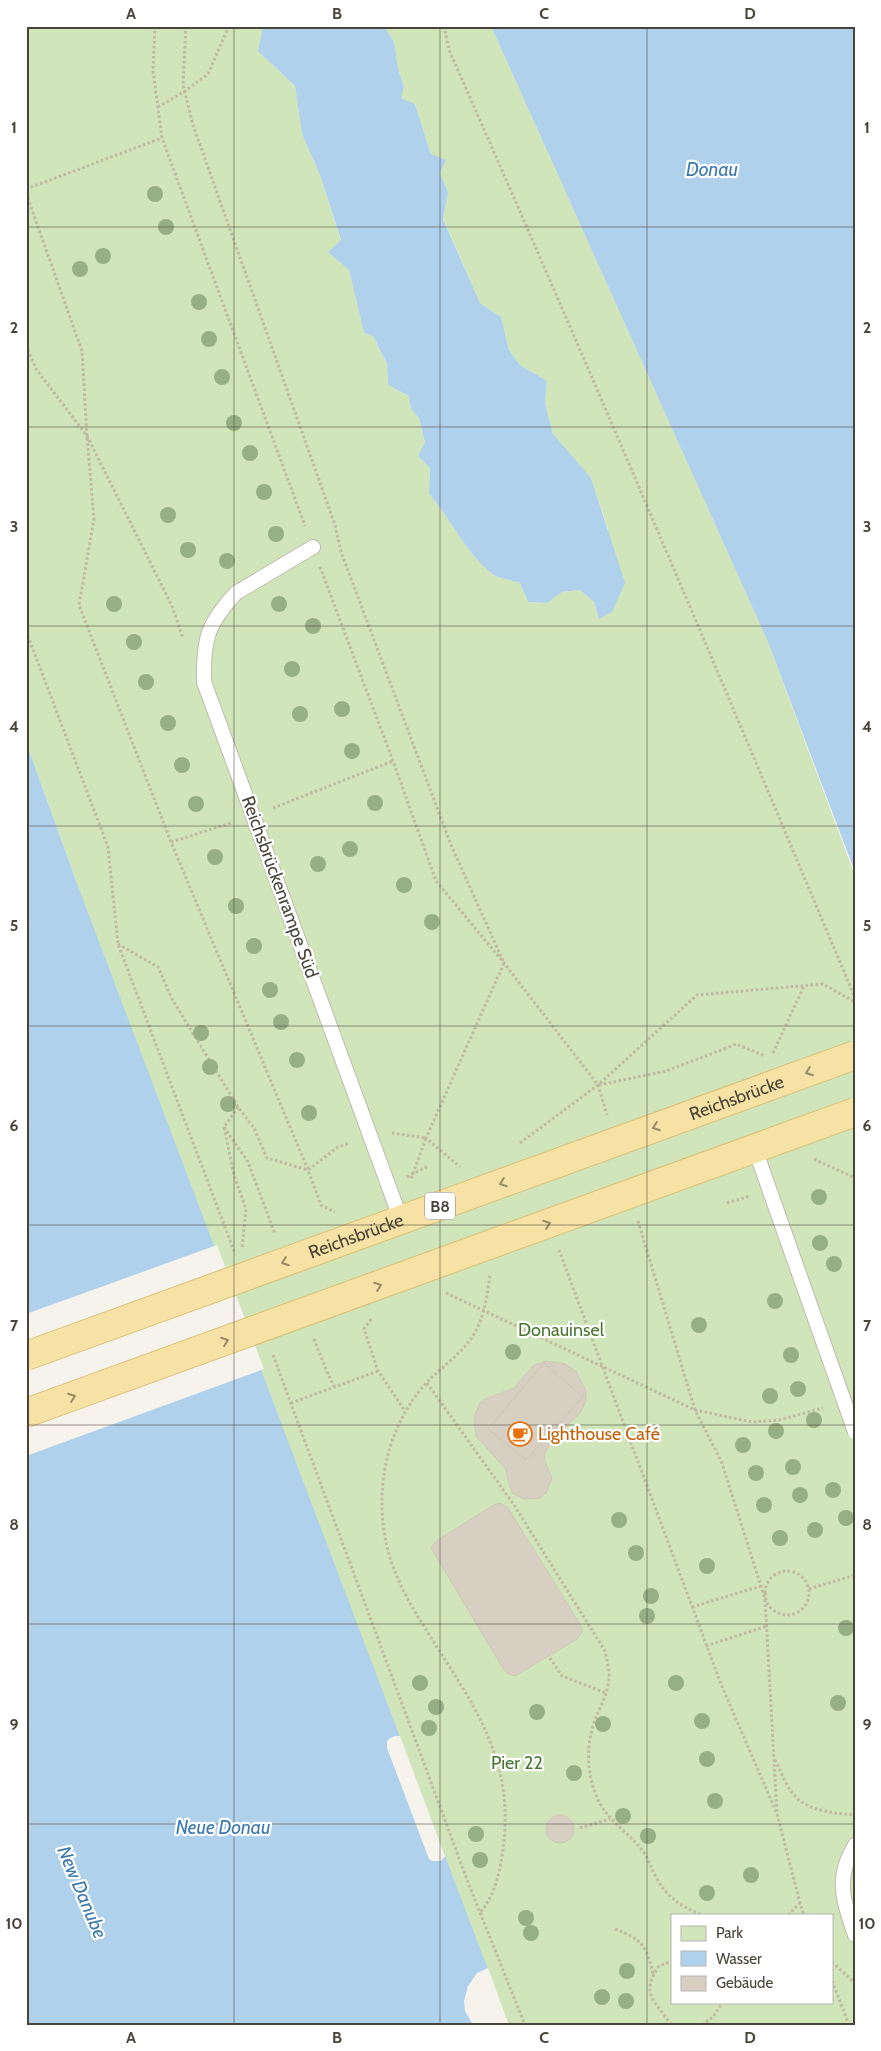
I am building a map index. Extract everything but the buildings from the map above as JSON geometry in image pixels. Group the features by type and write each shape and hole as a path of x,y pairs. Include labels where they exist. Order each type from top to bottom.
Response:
{"main road":[{"name":"Reichsbrücke","path":"26,1356 855,1055"},
{"path":"26,1413 855,1112"}],"lane":[{"name":"Reichsbrückenrampe Süd","path":"313,547 236,594 219,612 209,631 204,654 204,682 401,1220"},
{"path":"755,1149 855,1432"},
{"path":"855,1845 846,1859 843,1903 855,1935"}],"path":[{"path":"155,26 153,71 162,138 436,881 504,963 598,1085 608,1120"},
{"path":"186,26 185,92 193,126 335,525 341,552 451,845 504,963 426,1138"},
{"path":"158,107 185,92 208,74 229,26"},
{"path":"444,26 449,50 538,251 726,690 855,1000"},
{"path":"162,138 26,191 82,351 94,519 79,605 171,842 308,1170 321,1206"},
{"path":"26,345 36,369 87,436 172,606"},
{"path":"264,811 393,761"},
{"path":"171,842 237,822"},
{"path":"118,944 158,967 172,999 238,1107 254,1128 267,1158 308,1170"},
{"path":"519,1144 598,1085 697,995 823,984 855,1000"},
{"path":"773,1055 804,986"},
{"path":"598,1085 666,1071 736,1044 772,1060"},
{"path":"238,1107 224,1127 234,1175 246,1209 242,1248"},
{"path":"384,1132 426,1138 464,1170"},
{"path":"308,1170 338,1147 357,1141"},
{"path":"810,1158 855,1178"},
{"path":"638,1220 695,1410 722,1464 765,1598 774,1612 788,1616 796,1614 808,1604 810,1589 803,1576 783,1571 776,1574 767,1584 765,1598 777,1814"},
{"path":"558,1246 706,1646 777,1814 804,1914"},
{"path":"481,1912 494,1890 502,1854 505,1826 500,1770 490,1738 475,1707 416,1613 395,1573 385,1537 381,1506 384,1469 393,1437 405,1411 427,1383 470,1340 484,1312 490,1274"},
{"path":"441,1290 484,1312 695,1410 752,1422 779,1420 829,1406"},
{"path":"364,1329 378,1371 405,1411"},
{"path":"291,1404 378,1371"},
{"path":"427,1383 514,1505 605,1651 609,1674 606,1693 592,1729 589,1744 589,1766 593,1786 600,1802 610,1819 641,1849 649,1861 656,1879 671,1898 681,1906 700,1914"},
{"path":"810,1589 855,1575"},
{"path":"692,1607 761,1586"},
{"path":"706,1646 767,1626"},
{"path":"550,1658 562,1676 606,1693"},
{"path":"774,1757 788,1786 799,1802 826,1812 855,1815"},
{"path":"580,1828 610,1819"},
{"path":"789,1914 800,1903"},
{"path":"615,1929 628,1934 643,1945 648,1952 653,1975"},
{"path":"671,1960 659,1966 649,1984 650,1997 671,2025"},
{"path":"834,1964 855,1983"},
{"path":"834,1986 849,2025"},
{"path":"702,2025 713,2016 722,2004"}],"green space":[{"name":"Donauinsel","path":"26,26 263,26 258,51 295,86 302,134 320,175 341,241 328,252 349,270 364,333 373,336 387,364 388,385 409,396 411,409 419,418 430,468 429,494 482,565 497,577 520,583 528,602 547,603 562,592 580,590 594,602 599,619 608,529 591,478 553,435 545,403 547,381 520,365 509,350 501,317 480,303 443,218 448,192 431,154 415,104 400,98 404,87 398,68 394,42 384,26 491,26 768,642 855,876 855,2025 385,2025 76,881 26,742"}],"water":[{"path":"263,26 384,26 394,42 398,68 404,87 401,98 415,104 431,154 446,160 440,173 448,192 443,219 480,303 501,317 509,350 520,365 547,381 545,403 553,434 591,478 625,583 612,612 599,619 594,602 580,590 562,592 547,603 528,602 520,583 497,577 482,565 429,494 430,468 418,456 425,443 419,418 411,409 409,396 388,385 387,364 373,336 364,333 349,270 328,252 341,240 320,175 302,134 295,86 258,51"},
{"name":"Donau","path":"491,26 855,26 855,872 768,642"},
{"name":"Neue Donau","path":"26,742 76,881 509,2025 26,2025"}],"pier":[{"path":"217,1245 264,1369 26,1456 26,1314"},
{"path":"395,1736 400,1736 445,1856 441,1861 429,1859 387,1748 387,1741"},
{"path":"488,1968 509,2025 473,2025 465,2011 464,2001 468,1986 477,1973"}],"place":[{"name":"Lighthouse Café","path":"520,1434"}],"park label":[{"name":"Pier 22","path":"517,1763"}],"water label":[{"name":"New Danube","path":"82,1892"}]}
